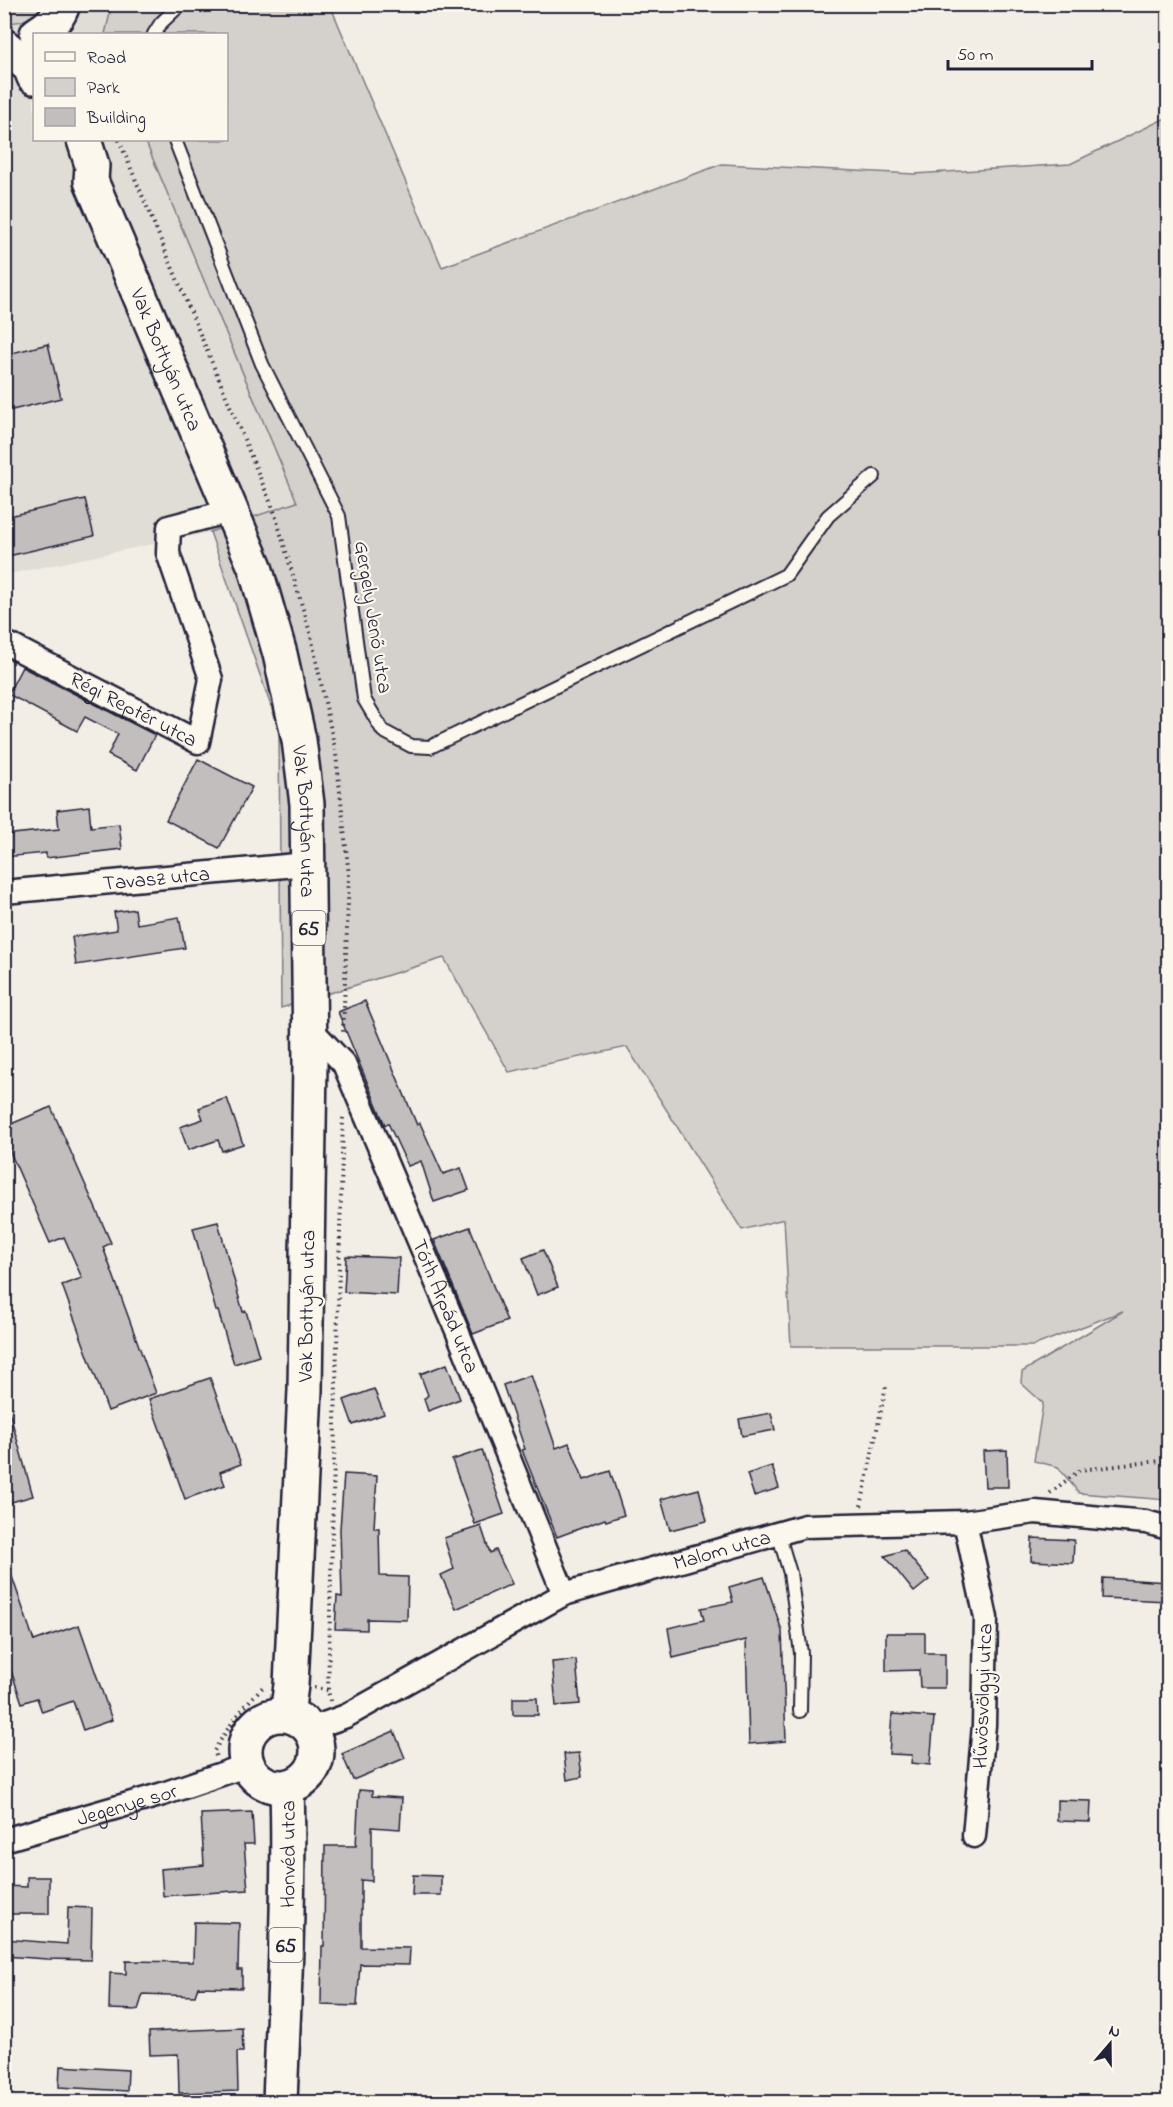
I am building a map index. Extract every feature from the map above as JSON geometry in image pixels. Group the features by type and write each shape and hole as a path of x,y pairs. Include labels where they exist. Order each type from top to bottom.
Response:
{"main road":[{"path":"40,33 61,17"},
{"path":"4,41 16,42 33,36"},
{"path":"4,46 30,67 33,75"},
{"name":"Vak Bottyán utca","path":"62,141 76,170 91,181"},
{"name":"Vak Bottyán utca","path":"84,141 92,165 91,181 255,567 283,664 299,740 307,804 310,1028 305,1390 296,1710"},
{"path":"287,1786 275,1786 237,1769 245,1754 245,1743 249,1732 256,1724 266,1718 296,1710"},
{"name":"65","path":"287,1786 306,1777 316,1760 317,1749 296,1710"},
{"name":"Honvéd utca","path":"280,2103 287,1933 289,1838 287,1786"}],"street":[{"name":"Régi Reptér utca","path":"4,642 198,742 211,679 168,553 169,527 230,511"},
{"name":"Tavasz utca","path":"4,892 308,864"},
{"name":"Tóth Árpád utca","path":"310,1028 344,1064 458,1333 564,1594"},
{"name":"Malom utca","path":"296,1710 346,1716 564,1594 805,1526 965,1522 1035,1512 1146,1522 1168,1528"},
{"name":"Hűvösvölgyi utca","path":"965,1522 986,1618 984,1725 974,1836"},
{"name":"Jegenye sor","path":"4,1840 163,1794 237,1769"}],"lane":[{"path":"155,33 161,23 181,4"},
{"name":"Gergely Jenő utca","path":"175,141 262,364 339,516 364,699 383,731 411,746 430,747 786,575 828,516 874,476"},
{"path":"778,1533 790,1573 801,1653 800,1711"}],"path":[{"path":"857,1525 886,1386"},
{"path":"1035,1512 1051,1491 1080,1470 1168,1460"},
{"path":"237,1769 214,1751 245,1704 264,1686 296,1710 328,1690"}],"shaded area":[{"path":"5,5 112,5 105,33 33,33 33,141 145,141 297,502 210,532 5,575"}],"green space":[{"path":"4,5 42,5 35,14 26,19 5,23"},
{"path":"112,5 330,5 442,267 722,164 914,174 1070,164 1168,117 1168,1292 1165,1294 1168,1294 1168,1500 1079,1493 1058,1467 1034,1461 1043,1403 1021,1383 1022,1372 1123,1311 1033,1346 791,1346 784,1219 742,1230 627,1047 509,1072 444,958 281,1008 279,729 210,532 297,502 145,141 228,141 228,33 105,33"}],"building":[{"path":"48,344 61,398 4,412 4,355"},
{"path":"85,499 94,536 4,557 4,517"},
{"path":"22,667 155,735 137,770 108,755 118,734 85,717 77,731 8,694"},
{"path":"198,759 252,787 219,848 166,820"},
{"path":"89,806 91,827 119,824 122,849 46,858 46,853 4,857 4,835 59,829 57,810"},
{"path":"135,909 137,924 179,917 185,948 76,965 72,937 117,930 114,912"},
{"path":"365,1001 417,1125 420,1123 443,1174 461,1168 469,1190 434,1202 421,1161 408,1166 388,1123 385,1125 338,1012"},
{"path":"227,1098 243,1144 222,1151 218,1140 188,1150 180,1127 203,1119 199,1108"},
{"path":"51,1107 111,1243 103,1247 156,1393 108,1411 62,1285 82,1278 64,1237 50,1243 4,1138 4,1127"},
{"path":"218,1222 243,1312 246,1311 259,1356 234,1364 218,1311 216,1311 193,1228"},
{"path":"470,1227 507,1321 473,1334 434,1240"},
{"path":"543,1250 558,1287 537,1295 523,1258"},
{"path":"346,1256 399,1258 397,1295 344,1292"},
{"path":"447,1364 460,1399 428,1411 424,1399 428,1395 420,1374"},
{"path":"531,1375 556,1448 569,1443 584,1480 610,1471 624,1515 606,1521 605,1519 557,1537 522,1450 525,1449 503,1385"},
{"path":"210,1378 241,1464 220,1472 225,1485 185,1499 149,1399"},
{"path":"374,1389 384,1414 353,1425 344,1400"},
{"path":"9,1411 33,1496 4,1504 4,1412"},
{"path":"771,1413 775,1430 742,1436 739,1419"},
{"path":"482,1450 504,1514 475,1524 452,1460"},
{"path":"1007,1450 1008,1487 985,1487 983,1451"},
{"path":"772,1466 779,1488 754,1496 747,1474"},
{"path":"344,1474 377,1476 374,1528 379,1528 380,1576 408,1577 407,1620 367,1619 367,1630 335,1629 337,1596 342,1597 340,1529"},
{"path":"699,1489 707,1521 670,1530 661,1499"},
{"path":"481,1526 490,1553 496,1550 512,1584 456,1609 441,1575 454,1569 444,1538"},
{"path":"1032,1538 1074,1540 1073,1563 1031,1561"},
{"path":"904,1550 929,1580 914,1592 885,1556"},
{"path":"7,1562 34,1641 79,1625 112,1720 83,1730 73,1701 42,1712 37,1698 22,1703 4,1650 4,1563"},
{"path":"764,1577 782,1631 786,1741 749,1744 746,1640 673,1658 668,1628 704,1620 701,1608 733,1602 729,1587"},
{"path":"1103,1578 1168,1582 1168,1601 1102,1598"},
{"path":"886,1633 925,1633 925,1653 945,1653 945,1688 920,1688 919,1670 886,1671"},
{"path":"576,1660 580,1704 556,1706 552,1662"},
{"path":"513,1698 537,1698 538,1715 513,1715"},
{"path":"892,1714 934,1717 930,1765 911,1763 912,1755 889,1754"},
{"path":"394,1731 405,1758 353,1780 342,1754"},
{"path":"579,1753 582,1777 567,1780 564,1754"},
{"path":"359,1790 372,1791 372,1796 402,1798 400,1829 372,1827 372,1881 361,1880 361,1947 410,1948 409,1965 360,1964 357,2006 321,2005 325,1846 356,1846"},
{"path":"1057,1800 1091,1801 1090,1822 1057,1821"},
{"path":"252,1812 254,1844 244,1844 248,1890 163,1896 161,1869 204,1865 201,1814"},
{"path":"413,1875 441,1876 441,1895 412,1895"},
{"path":"27,1877 49,1877 49,1914 4,1914 4,1886 27,1887"},
{"path":"68,1907 92,1908 91,1960 4,1956 4,1939 67,1944"},
{"path":"194,1922 239,1923 238,1970 242,1970 242,1988 198,1987 195,1996 143,1994 138,2010 109,2009 110,1973 126,1974 126,1961 193,1962"},
{"path":"242,2028 243,2052 237,2052 238,2091 179,2093 178,2054 150,2055 149,2032"},
{"path":"60,2066 128,2070 127,2091 59,2087"}]}
